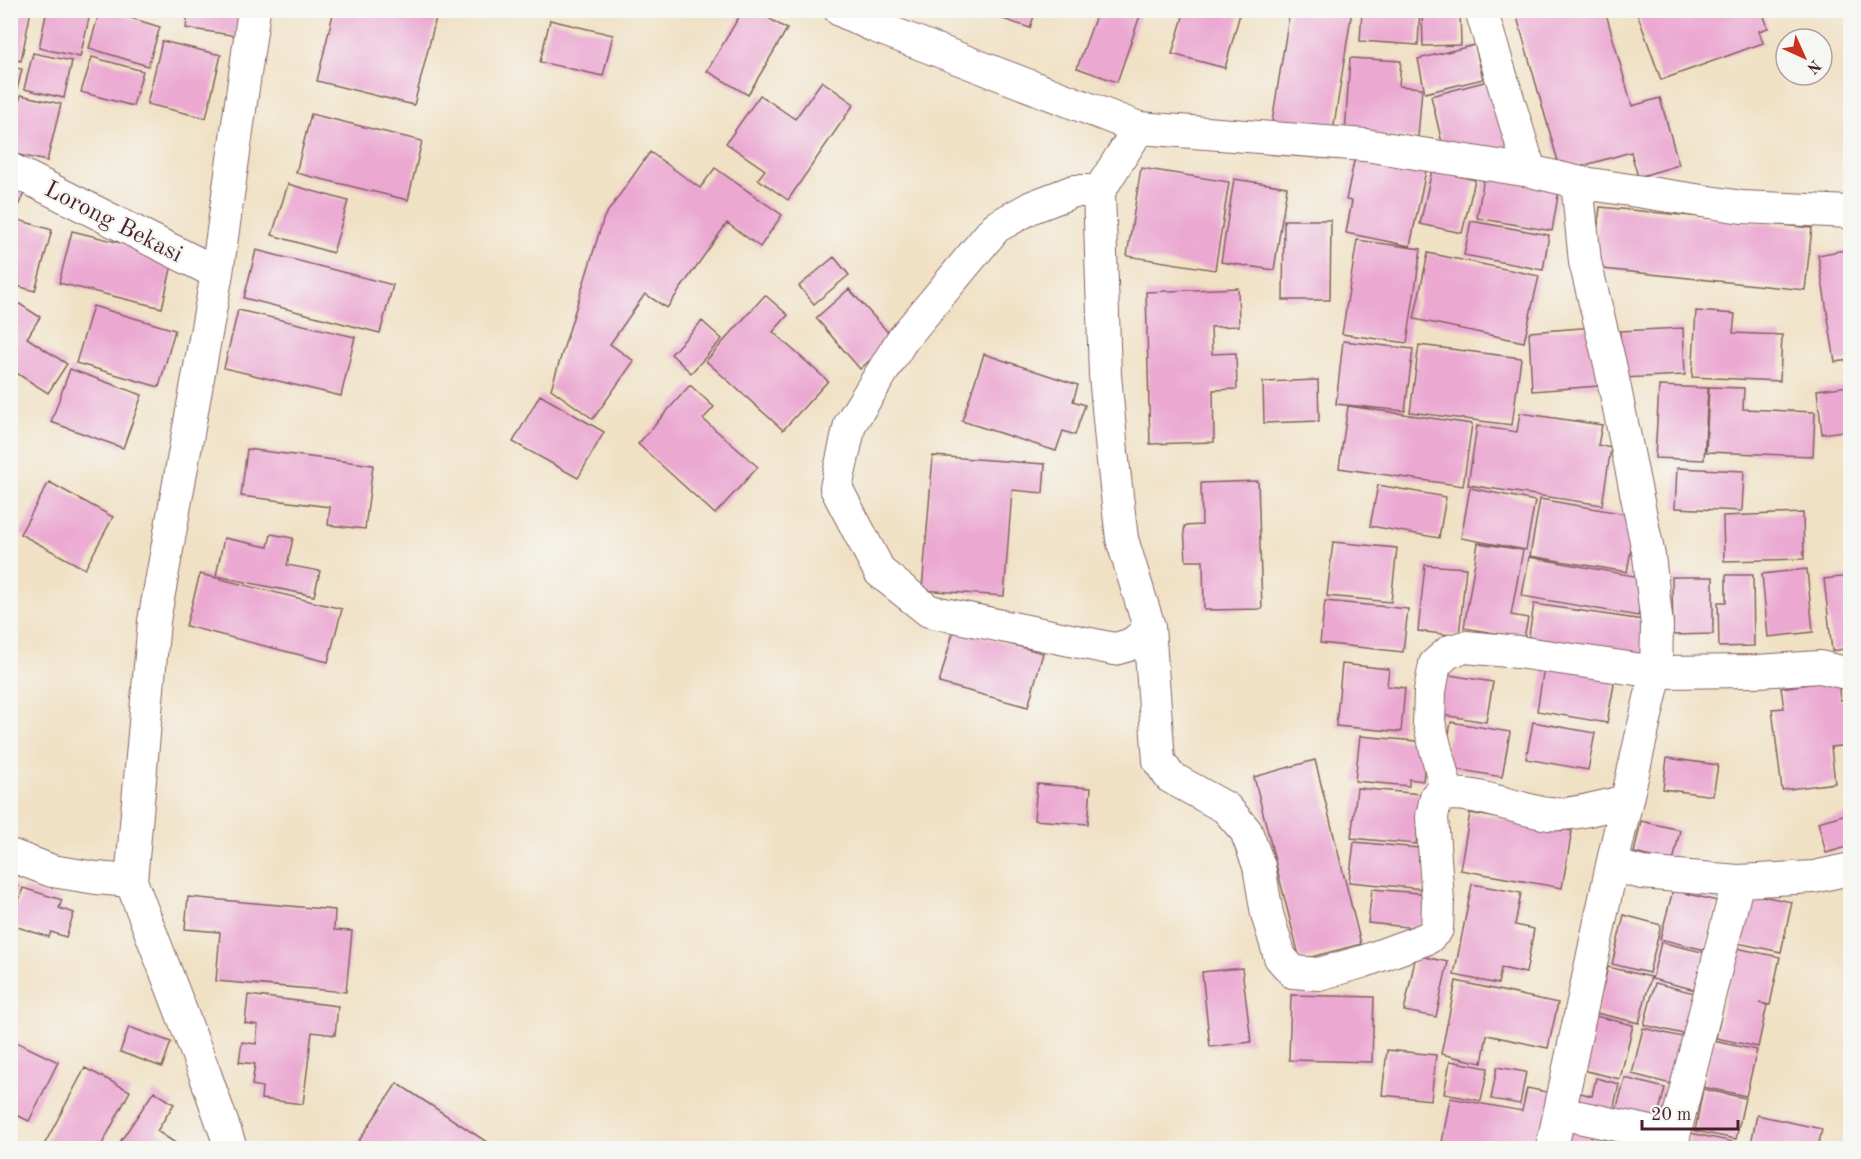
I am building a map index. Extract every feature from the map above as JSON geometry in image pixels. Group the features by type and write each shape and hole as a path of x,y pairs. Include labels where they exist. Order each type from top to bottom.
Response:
{"street":[{"path":"233,1148 131,881 154,621 217,273 254,10"},
{"path":"840,10 874,26 1139,128 1365,145 1530,171 1577,182 1743,207 1851,212"},
{"path":"1481,10 1530,171"},
{"path":"1139,128 1099,191 1105,375 1122,539 1149,627 1160,761 1170,777 1226,808 1246,831 1259,866 1267,914 1280,957 1293,972 1318,974 1362,962 1428,939 1434,934 1437,929 1438,901 1432,817 1436,797 1447,793 1550,814 1585,810 1626,801"},
{"name":"Lorong Bekasi","path":"10,169 217,273"},
{"path":"1552,1149 1612,865 1656,672 1657,625 1649,556 1610,364 1585,262 1577,182"},
{"path":"1099,191 1074,192 1032,207 996,227 902,340 850,424 836,488 880,572 929,611 1114,649 1137,642 1149,627"},
{"path":"1447,793 1429,722 1430,691 1435,664 1450,651 1466,647 1518,652 1656,672 1757,671 1820,667 1851,674"},
{"path":"10,855 52,871 131,881"},
{"path":"1612,865 1642,873 1738,881 1814,877 1851,870"},
{"path":"1560,1113 1672,1143 1738,881"}],"building":[{"path":"10,10 31,10 21,61 10,58"},
{"path":"47,10 91,10 80,57 39,48"},
{"path":"100,10 160,27 148,66 89,48"},
{"path":"188,10 241,10 237,36 186,28"},
{"path":"334,10 438,10 414,105 317,81"},
{"path":"743,10 755,10 787,29 748,95 707,71"},
{"path":"989,10 1036,10 1030,28 988,14"},
{"path":"1098,10 1142,10 1117,82 1077,68"},
{"path":"1185,10 1241,10 1225,68 1172,54"},
{"path":"1290,10 1352,10 1333,132 1272,122"},
{"path":"1362,10 1420,10 1418,45 1360,41"},
{"path":"1422,10 1460,10 1461,45 1423,46"},
{"path":"1515,10 1605,10 1632,106 1660,98 1679,165 1638,177 1631,152 1561,172"},
{"path":"1636,10 1762,10 1768,28 1759,31 1763,43 1661,80"},
{"path":"550,20 613,35 603,76 540,62"},
{"path":"162,41 221,55 206,118 147,104"},
{"path":"1475,45 1483,79 1425,93 1418,59"},
{"path":"33,53 72,61 64,98 24,89"},
{"path":"92,57 143,71 133,106 81,92"},
{"path":"1350,58 1401,61 1399,86 1422,88 1418,138 1345,134"},
{"path":"10,67 22,69 11,115 10,114"},
{"path":"1495,79 1513,158 1443,147 1431,96"},
{"path":"822,81 854,104 788,200 758,179 765,170 726,143 760,95 795,119"},
{"path":"21,95 61,104 47,161 10,153 10,139"},
{"path":"311,114 422,141 408,200 296,173"},
{"path":"650,152 700,188 715,168 782,215 760,247 727,223 667,308 645,294 610,344 634,361 593,419 551,389 604,217"},
{"path":"1356,152 1427,166 1410,246 1346,233 1352,201 1346,200"},
{"path":"1141,168 1229,182 1215,270 1127,256"},
{"path":"1432,170 1475,180 1462,233 1420,224"},
{"path":"10,176 28,185 17,208 10,205"},
{"path":"1484,177 1559,189 1552,231 1477,218"},
{"path":"1234,179 1287,187 1274,270 1221,262"},
{"path":"288,184 348,201 333,253 272,235"},
{"path":"1600,207 1812,228 1805,290 1593,268"},
{"path":"12,218 52,230 35,291 10,284"},
{"path":"1284,220 1331,220 1330,300 1283,300"},
{"path":"1471,221 1549,235 1543,270 1464,255"},
{"path":"72,231 174,256 162,308 59,283"},
{"path":"1357,240 1421,249 1407,343 1342,334"},
{"path":"1850,249 1850,360 1835,362 1818,255"},
{"path":"256,250 393,285 380,333 244,298"},
{"path":"1428,253 1539,276 1524,342 1414,319"},
{"path":"834,257 849,275 814,304 799,286"},
{"path":"1238,288 1239,326 1211,327 1212,354 1236,353 1237,389 1213,390 1214,442 1150,444 1146,292"},
{"path":"849,289 894,339 860,369 816,318"},
{"path":"765,295 788,315 773,332 828,381 783,430 706,361"},
{"path":"10,298 40,317 27,338 67,364 48,393 10,369"},
{"path":"93,306 175,330 159,387 76,363"},
{"path":"238,310 355,337 341,396 224,368"},
{"path":"1696,311 1735,314 1733,333 1782,335 1780,381 1692,377"},
{"path":"702,321 722,339 691,373 671,354"},
{"path":"1595,327 1599,386 1532,391 1529,332"},
{"path":"1683,328 1685,375 1622,378 1620,331"},
{"path":"1343,341 1413,349 1405,411 1336,404"},
{"path":"1419,345 1521,358 1512,425 1410,412"},
{"path":"984,354 1078,385 1073,401 1085,405 1075,435 1063,431 1056,451 962,421"},
{"path":"70,369 142,395 123,448 51,422"},
{"path":"1318,380 1319,421 1264,423 1263,382"},
{"path":"690,385 714,407 703,419 758,467 715,514 638,444"},
{"path":"1659,386 1708,388 1704,460 1655,458"},
{"path":"1850,386 1850,430 1822,434 1817,390"},
{"path":"1709,387 1744,388 1743,409 1815,412 1813,456 1706,452"},
{"path":"540,395 604,432 578,478 513,442"},
{"path":"1348,406 1472,424 1463,486 1339,468"},
{"path":"1520,413 1602,425 1598,445 1611,448 1602,505 1468,485 1477,426 1517,432"},
{"path":"247,449 373,465 365,529 328,525 330,507 241,496"},
{"path":"933,456 1045,464 1043,493 1012,490 1004,596 922,590"},
{"path":"1677,468 1744,471 1742,511 1675,508"},
{"path":"1258,481 1262,609 1204,610 1203,561 1186,561 1184,526 1202,525 1201,483"},
{"path":"49,482 113,517 85,569 20,534"},
{"path":"1378,485 1446,497 1439,538 1370,526"},
{"path":"1470,488 1535,501 1526,550 1461,538"},
{"path":"1540,499 1637,516 1627,572 1530,556"},
{"path":"1803,513 1804,559 1724,561 1723,516"},
{"path":"271,534 293,538 287,565 320,571 314,596 216,576 224,538 268,547"},
{"path":"1333,542 1397,548 1391,602 1327,596"},
{"path":"1478,543 1523,550 1511,615 1528,618 1524,638 1464,628"},
{"path":"1529,557 1645,578 1638,616 1522,596"},
{"path":"1425,565 1466,568 1459,636 1418,631"},
{"path":"1807,569 1813,632 1768,637 1762,574"},
{"path":"200,574 342,609 328,662 186,626"},
{"path":"1726,575 1753,575 1754,646 1719,647 1718,602 1726,602"},
{"path":"1850,576 1850,648 1832,651 1824,579"},
{"path":"1672,577 1713,577 1713,634 1673,635"},
{"path":"1325,601 1408,609 1403,652 1320,643"},
{"path":"1534,604 1650,621 1643,665 1527,648"},
{"path":"954,629 1043,653 1028,707 939,683"},
{"path":"1545,661 1616,673 1607,723 1537,711"},
{"path":"1342,664 1389,669 1387,686 1405,688 1401,732 1336,726"},
{"path":"1443,674 1493,682 1486,722 1436,714"},
{"path":"1838,680 1840,700 1850,699 1850,745 1831,747 1835,783 1782,790 1772,709 1784,708 1781,688"},
{"path":"1451,722 1510,732 1502,777 1443,767"},
{"path":"1533,722 1595,733 1588,770 1526,759"},
{"path":"1360,736 1427,742 1423,781 1409,779 1409,786 1355,781"},
{"path":"1667,758 1718,765 1713,796 1663,789"},
{"path":"1315,760 1361,944 1300,960 1254,777"},
{"path":"1037,784 1091,788 1088,824 1034,820"},
{"path":"1357,788 1421,794 1416,844 1351,838"},
{"path":"1470,813 1572,831 1562,888 1460,870"},
{"path":"1850,813 1850,846 1826,853 1818,822"},
{"path":"1641,821 1680,830 1673,862 1634,853"},
{"path":"1354,842 1429,849 1424,889 1349,882"},
{"path":"10,884 18,887 11,909 10,909"},
{"path":"1472,884 1521,893 1515,925 1534,929 1526,973 1501,968 1498,984 1454,975"},
{"path":"23,888 62,900 59,908 74,913 66,937 51,932 49,937 11,925"},
{"path":"1372,889 1430,894 1427,929 1368,923"},
{"path":"1673,890 1717,901 1705,950 1660,939"},
{"path":"1747,893 1792,902 1781,952 1737,943"},
{"path":"188,897 335,910 334,930 352,931 346,992 216,981 220,932 185,929"},
{"path":"1624,915 1661,925 1649,973 1612,964"},
{"path":"1661,942 1706,953 1696,990 1652,979"},
{"path":"1736,948 1780,957 1770,1005 1759,1003 1767,1005 1758,1047 1716,1038"},
{"path":"1416,955 1448,962 1436,1017 1404,1011"},
{"path":"1608,967 1651,977 1639,1023 1596,1013"},
{"path":"1242,968 1251,1042 1210,1047 1202,972"},
{"path":"1456,981 1558,1003 1548,1048 1487,1035 1482,1063 1441,1054"},
{"path":"1655,983 1698,994 1688,1035 1644,1025"},
{"path":"248,995 338,1006 335,1035 312,1032 303,1104 261,1099 262,1087 252,1085 255,1064 239,1062 242,1042 256,1044 258,1025 245,1023"},
{"path":"1291,995 1374,997 1372,1062 1289,1060"},
{"path":"1591,1015 1633,1025 1620,1079 1578,1069"},
{"path":"129,1027 171,1042 162,1067 120,1052"},
{"path":"1643,1028 1691,1039 1679,1086 1632,1074"},
{"path":"10,1039 58,1062 29,1121 10,1112"},
{"path":"1713,1041 1757,1050 1746,1096 1703,1087"},
{"path":"1387,1050 1436,1055 1431,1100 1382,1095"},
{"path":"1450,1061 1488,1068 1481,1101 1444,1094"},
{"path":"1497,1067 1526,1072 1520,1104 1491,1099"},
{"path":"85,1068 130,1091 100,1148 43,1147"},
{"path":"1596,1078 1619,1084 1611,1119 1572,1109 1577,1092 1592,1096"},
{"path":"1625,1078 1665,1088 1654,1131 1613,1121"},
{"path":"397,1083 496,1148 354,1148"},
{"path":"1527,1088 1556,1094 1546,1148 1441,1148 1450,1098 1522,1111"},
{"path":"1703,1089 1745,1098 1736,1139 1695,1131"},
{"path":"154,1091 174,1104 157,1131 183,1148 116,1148"},
{"path":"1757,1115 1822,1129 1818,1148 1750,1148"},
{"path":"1566,1117 1608,1126 1603,1148 1560,1148"},
{"path":"1616,1128 1664,1148 1612,1148"},
{"path":"1690,1133 1734,1142 1733,1148 1687,1148"}]}
